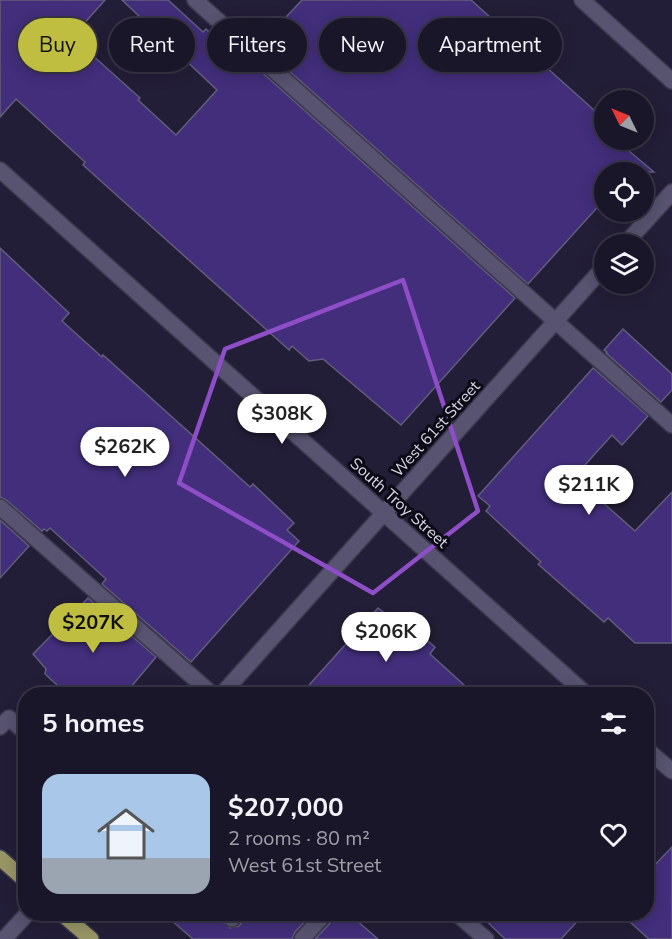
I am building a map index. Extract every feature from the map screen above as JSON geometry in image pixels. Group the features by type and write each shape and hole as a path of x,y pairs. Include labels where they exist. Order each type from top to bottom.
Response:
{"main road":[{"path":"0,858 18,874"},
{"path":"71,921 91,939"}],"street":[{"path":"195,0 672,425"},
{"path":"582,0 672,81"},
{"name":"South Troy Street","path":"0,170 578,687"},
{"path":"634,234 672,192"},
{"name":"West 61st Street","path":"228,687 594,278"},
{"path":"0,507 204,687"},
{"path":"0,727 9,718 18,726"},
{"path":"654,756 672,771"},
{"path":"4,939 21,921"},
{"path":"302,939 319,921"},
{"path":"465,921 486,939"}],"highlighted area":[{"path":"403,280 478,511 373,593 179,483 225,349"}],"building":[{"path":"0,0 105,0 89,18 18,18 18,72 97,72 97,59 140,98 138,100 176,135 217,90 195,69 195,25 203,32 207,30 207,72 262,72 515,298 401,425 323,359 309,361 292,346 289,350 83,165 85,162 16,99 0,117"},
{"path":"122,0 168,0 188,18 141,18"},
{"path":"302,0 471,0 491,18 418,18 418,72 551,72 594,110 594,150 630,150 642,162 594,162 594,211 528,284 290,72 307,72 307,18 285,18"},
{"path":"0,248 69,313 62,321 250,487 253,484 294,523 287,530 299,541 191,662 102,584 106,579 50,528 42,531 0,497"},
{"path":"623,329 672,374 672,390 661,402 604,350"},
{"path":"593,368 648,416 622,445 612,435 574,477 635,531 672,492 672,643 635,643 608,618 604,622 538,564 541,562 486,511 490,506 478,496"},
{"path":"0,520 29,546 0,578"},
{"path":"88,598 156,657 131,687 59,687 45,674 46,669 33,654"},
{"path":"378,608 390,617 395,613 435,647 430,654 466,687 307,687"},
{"path":"672,847 672,939 649,939 629,921 654,921 654,866"},
{"path":"172,921 223,921 230,928 239,926 243,921 305,921 292,939 193,939"},
{"path":"332,921 357,921 378,939 315,939"},
{"path":"486,921 578,921 561,939 505,939"}]}
